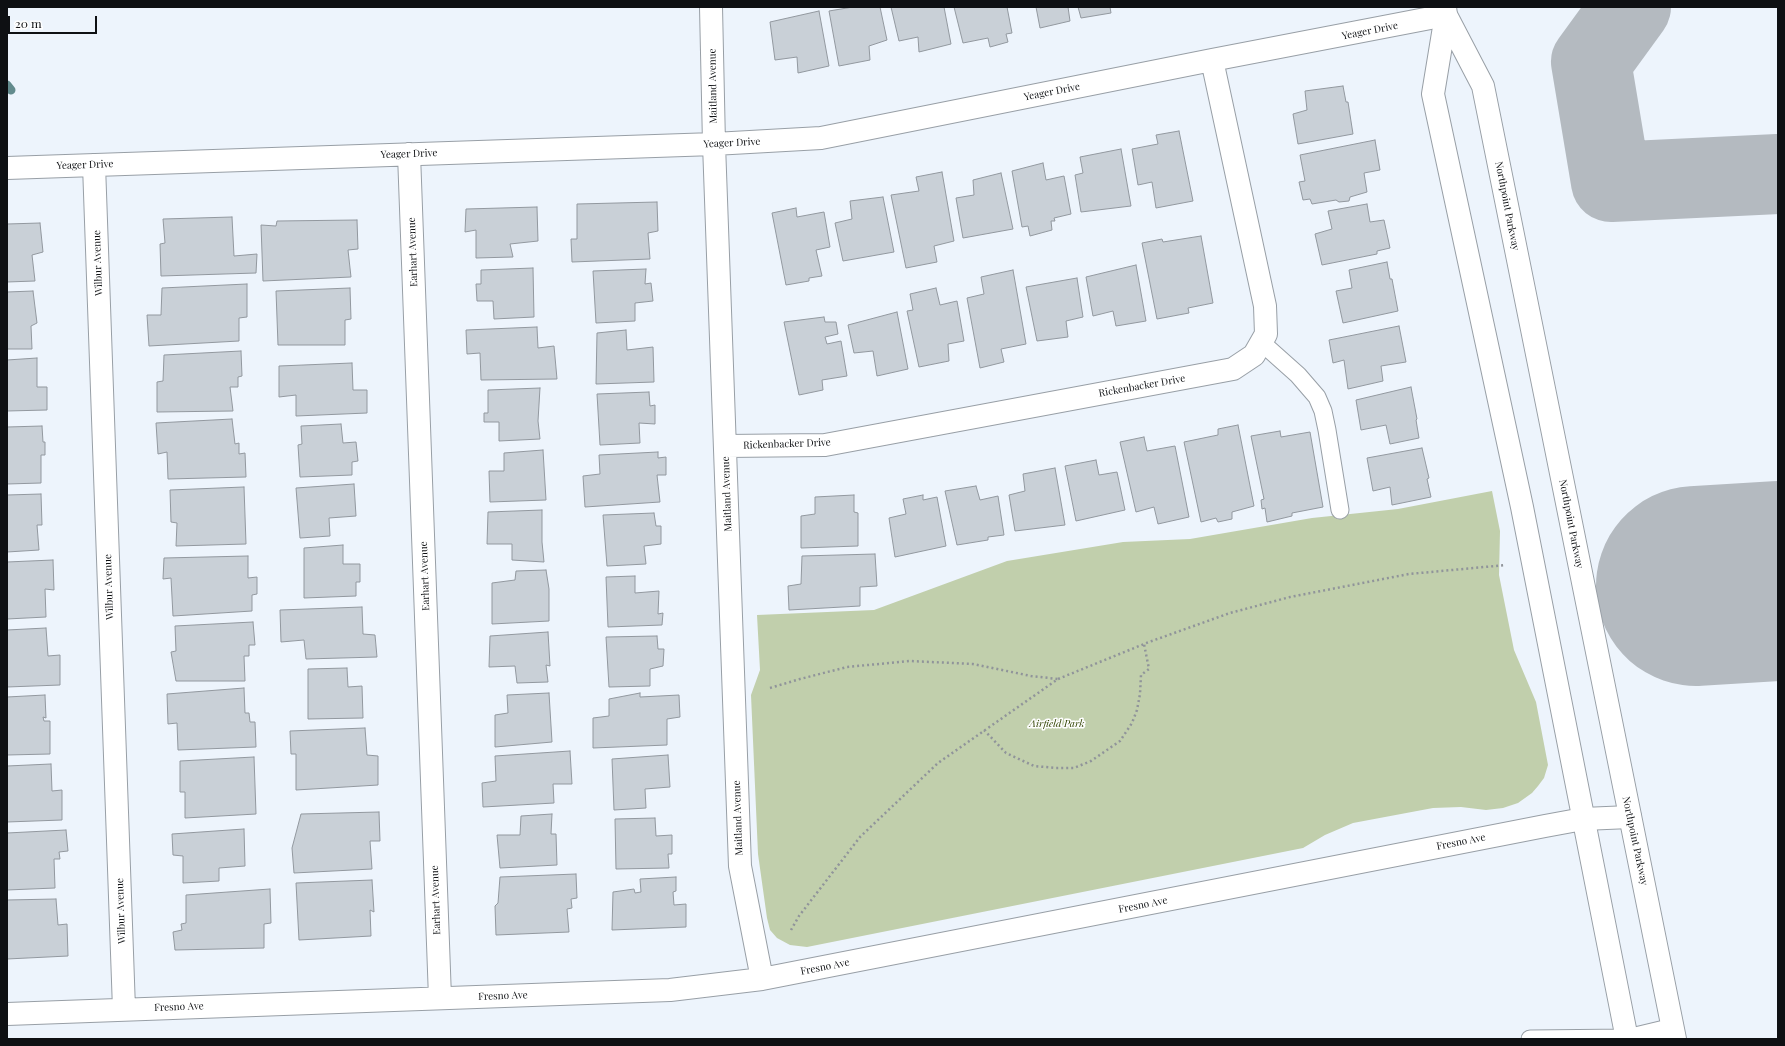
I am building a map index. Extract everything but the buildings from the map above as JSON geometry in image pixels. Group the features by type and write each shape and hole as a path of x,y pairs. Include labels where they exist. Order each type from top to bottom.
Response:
{"street":[{"name":"Maitland Avenue","path":"711,7 714,144 740,866 762,979"},
{"name":"Yeager Drive","path":"7,168 714,144 821,138 1212,60 1446,11"},
{"name":"Northpoint Parkway","path":"1446,11 1483,86 1674,1033"},
{"path":"1446,11 1433,94 1522,507 1627,1039"},
{"name":"Rickenbacker Drive","path":"725,446 825,445 1233,369 1254,355 1266,334 1265,306 1212,60"},
{"name":"Earhart Avenue","path":"409,154 440,998"},
{"name":"Wilbur Avenue","path":"94,165 124,1009"},
{"name":"Fresno Ave","path":"7,1014 670,990 762,979 1583,819 1630,817"}],"lane":[{"path":"1261,342 1298,375 1317,397 1323,411 1327,430 1340,510"},
{"path":"1530,1039 1627,1039 1674,1033"}],"path":[{"path":"791,930 799,916 860,838 938,763 1058,679 1144,644 1230,613 1290,597 1409,574 1506,565"},
{"path":"984,730 1006,753 1034,766 1074,768 1091,761 1120,741 1132,723 1137,710 1140,694 1141,675 1149,669 1144,644"},
{"path":"770,688 847,667 910,661 973,664 1031,676 1058,679"}],"green space":[{"name":"Airfield Park","path":"1492,491 1500,531 1499,575 1514,650 1536,702 1548,765 1544,778 1538,786 1532,793 1518,803 1503,808 1486,810 1461,807 1433,808 1353,823 1325,835 1303,848 807,947 790,945 777,938 770,930 758,854 751,695 760,670 757,615 874,610 1007,561 1123,542 1190,539 1312,518 1398,509"}],"waterway":[{"path":"7,85 11,90"}],"taxiway":[{"path":"1631,7 1591,62 1611,182 1778,174"}],"runway":[{"path":"1696,586 1778,581"}]}
